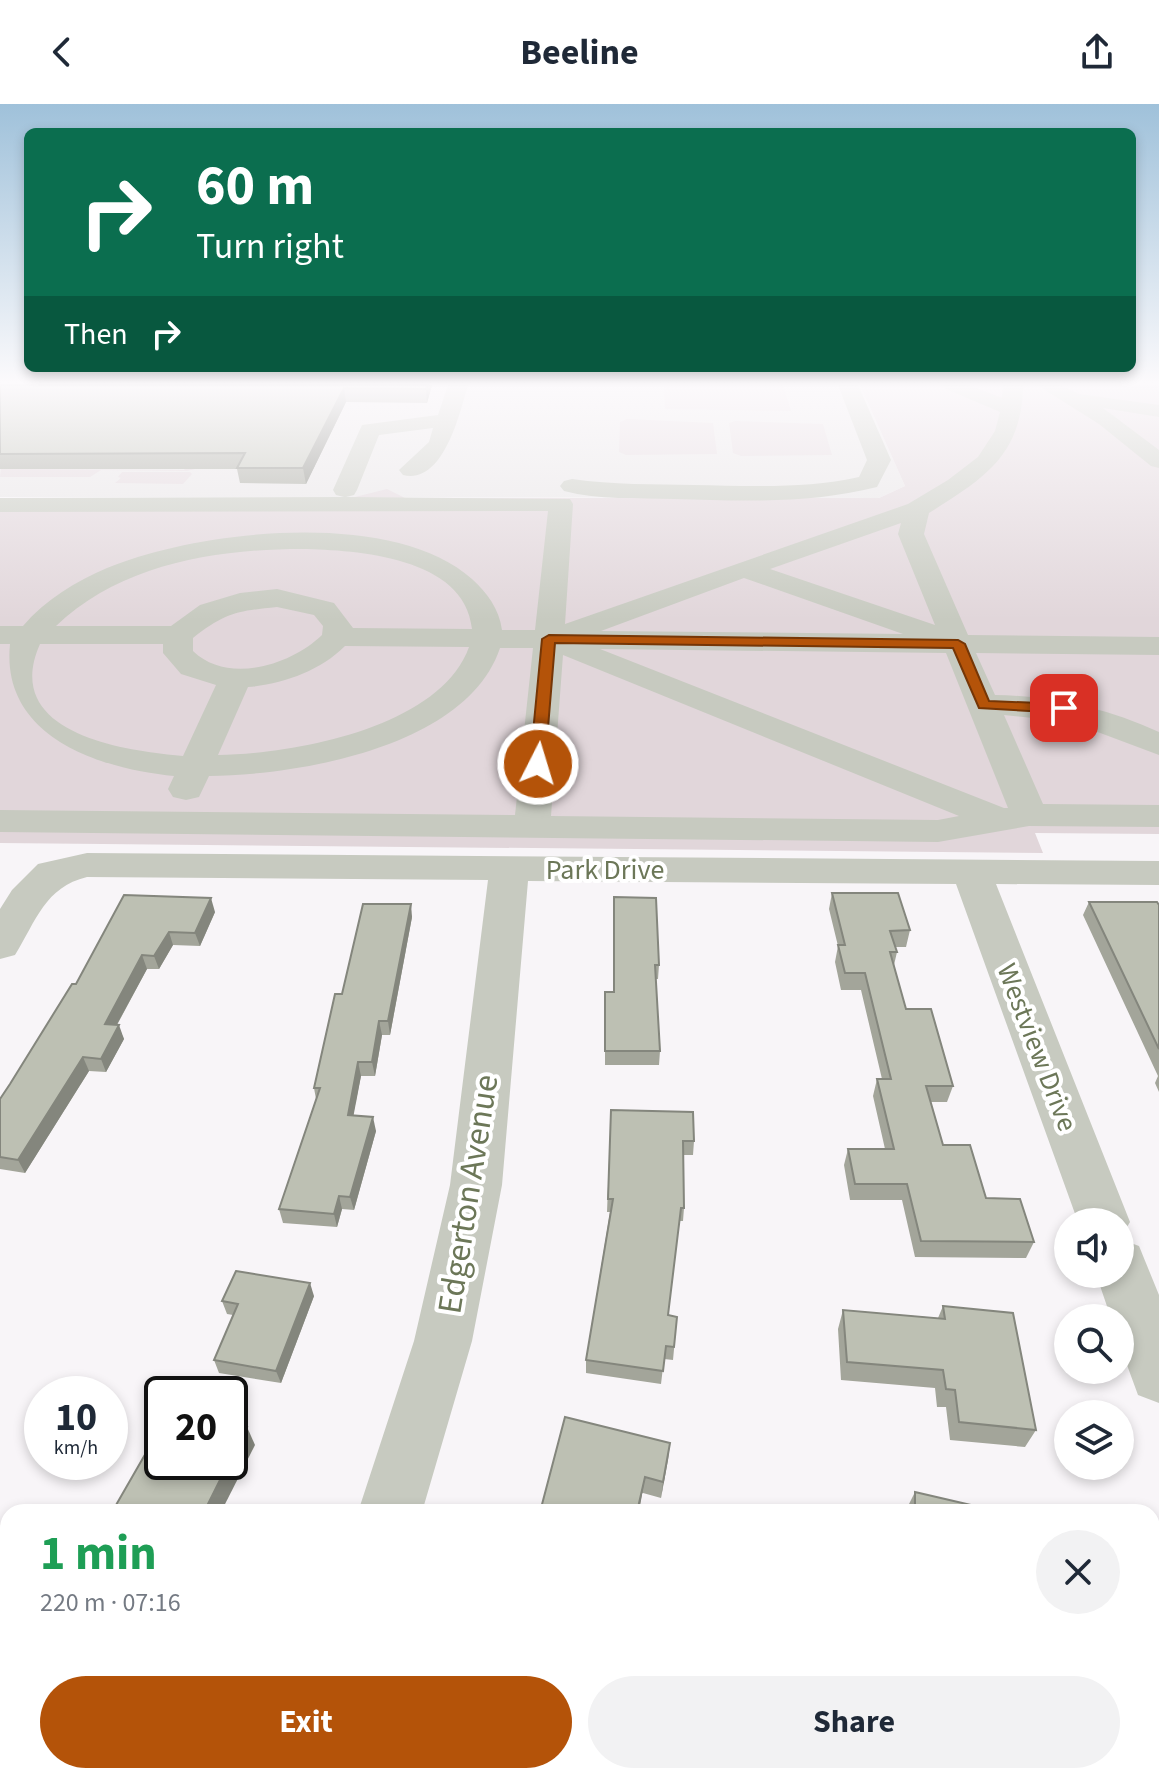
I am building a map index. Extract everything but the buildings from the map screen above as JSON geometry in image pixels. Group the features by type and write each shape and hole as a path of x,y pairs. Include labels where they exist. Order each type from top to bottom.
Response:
{"street":[{"path":"277,598 304,541 339,494 354,463"},
{"path":"411,470 418,463"},
{"path":"572,486 610,490 778,493 848,488 869,482 877,463"},
{"path":"549,639 917,509 986,463"},
{"path":"0,505 339,494 382,486"},
{"path":"0,491 339,494"},
{"name":"Edgerton Avenue","path":"339,494 561,504 549,639 476,1185 443,1341 392,1504"},
{"path":"917,509 911,534 984,705 1015,818"},
{"path":"304,541 378,548 439,568 478,600 484,613 487,639 482,656 460,686 421,715 396,728 357,743 302,758 195,768 150,765 100,755 75,746 37,723 24,709 14,680 21,649 15,635 78,595 146,565 224,546 304,541"},
{"path":"744,569 958,644"},
{"path":"15,635 178,635 210,611 240,602 277,598 324,609 338,625 337,637 329,647 304,664 261,676 236,677 205,672 190,665 178,653 178,635"},
{"path":"337,637 1159,646"},
{"path":"549,639 1015,818"},
{"path":"1080,646 1159,672"},
{"path":"171,823 236,677"},
{"path":"984,705 1064,708 1117,726 1159,745"},
{"path":"0,821 171,823 520,848 938,831 1015,818 1159,816"},
{"name":"Park Drive","path":"0,945 26,899 52,873 87,865 520,848 971,871 1159,873"},
{"name":"Westview Drive","path":"971,871 1099,1208"},
{"path":"1129,1288 1159,1375"}],"shaded area":[{"path":"0,463 895,463 905,486 879,498 0,497"},
{"path":"895,463 1159,463 1159,834 1035,833 1043,853 0,843 0,498 351,498 387,489 405,498 879,498 905,486"},
{"path":"189,464 195,469 187,471 101,470 90,477 0,477 1,469 184,470"},
{"path":"122,472 192,474 183,484 115,483"}],"route":[{"path":"538,764 549,639 958,644 984,705 1064,708"}]}
